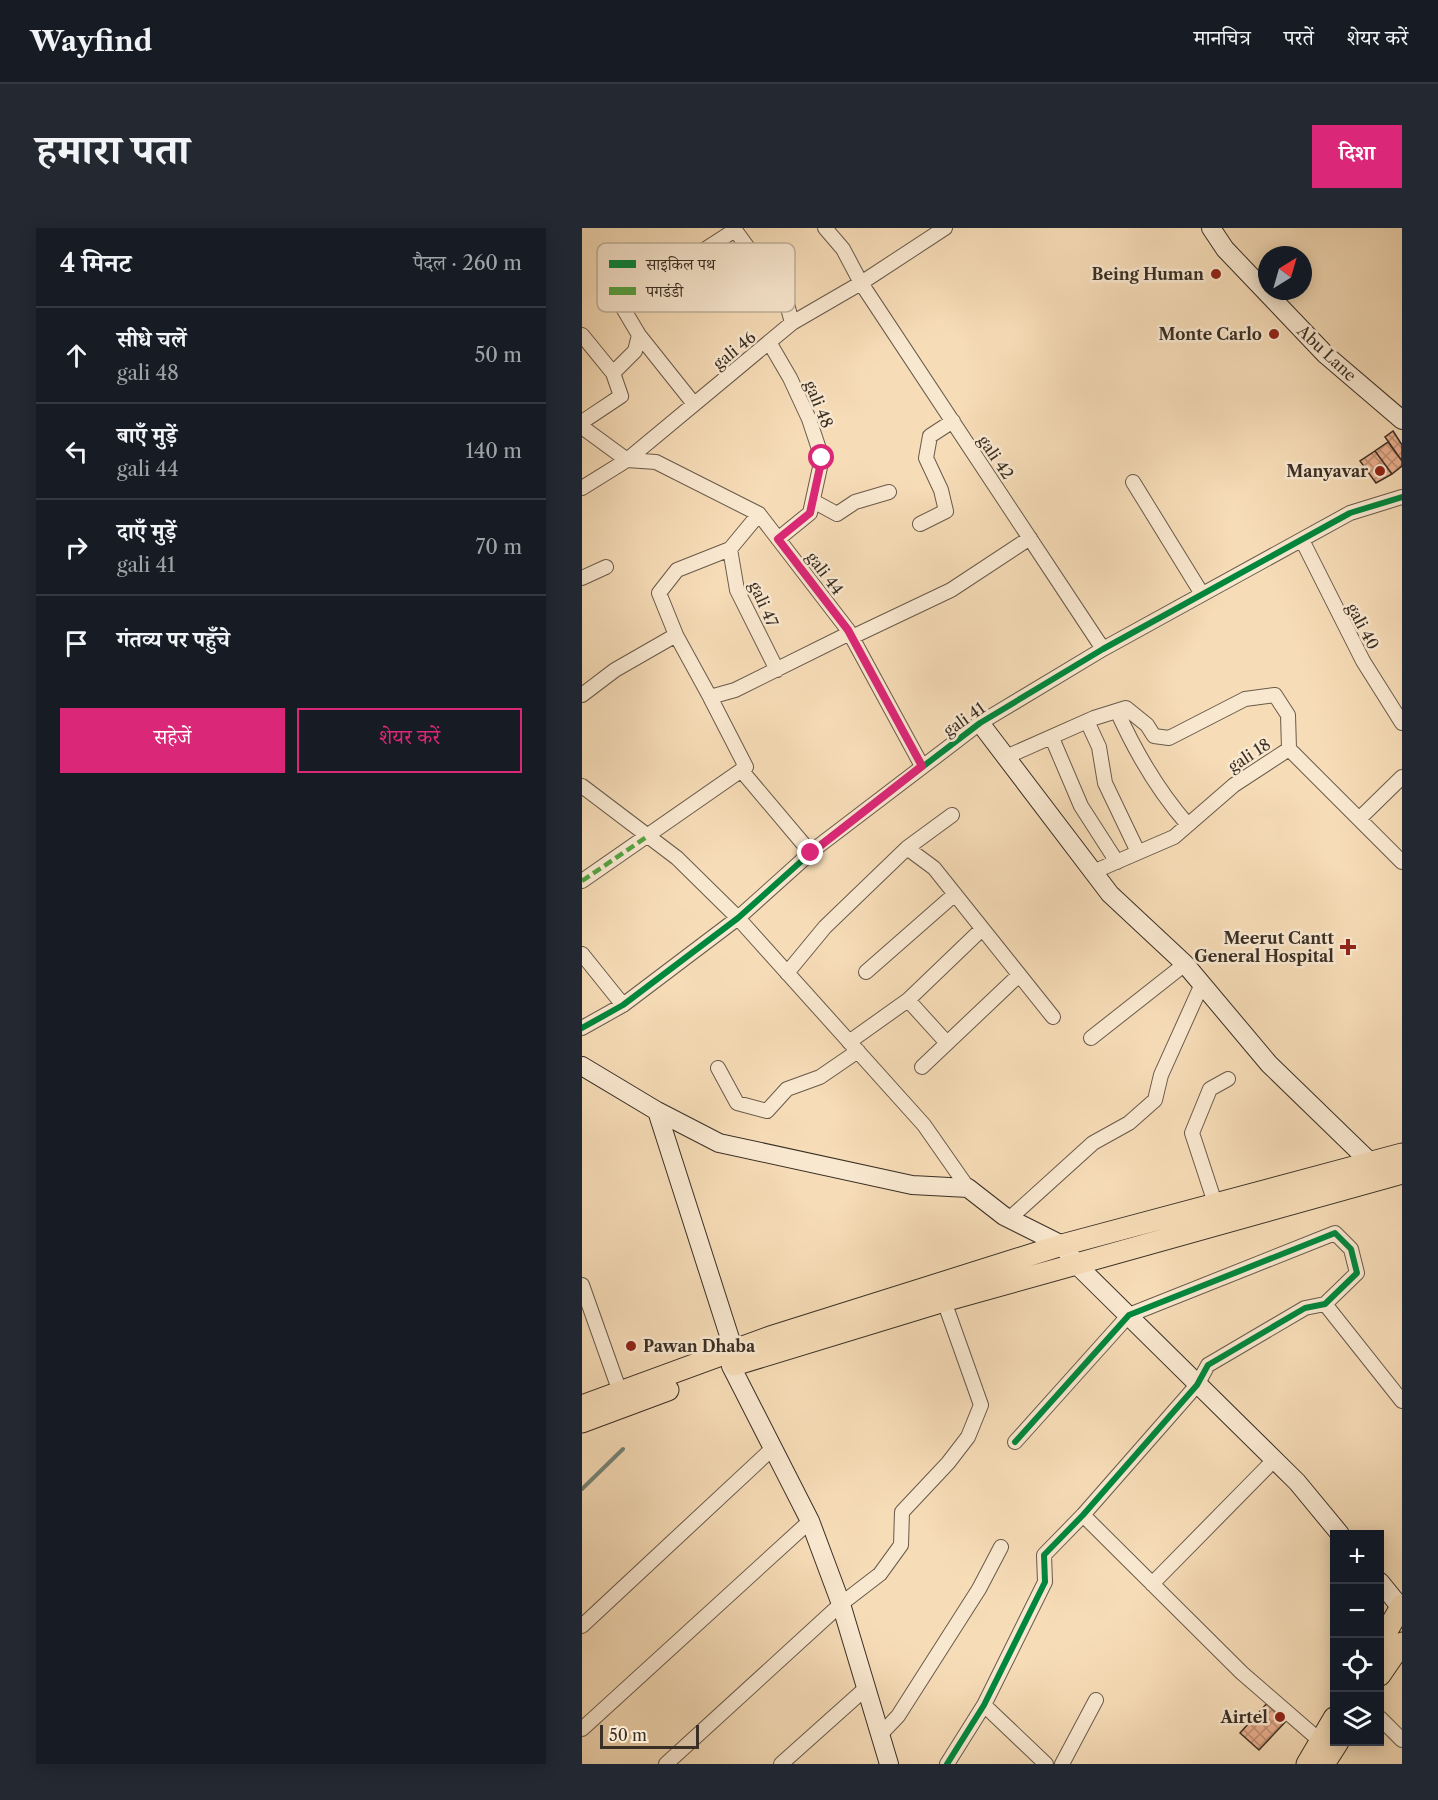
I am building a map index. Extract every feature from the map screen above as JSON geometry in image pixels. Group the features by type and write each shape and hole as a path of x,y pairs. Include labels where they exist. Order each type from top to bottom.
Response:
{"main road":[{"path":"582,1422 733,1358 770,1337 1062,1245 1402,1154"},
{"path":"582,1406 620,1392 733,1358 1077,1265 1402,1173"},
{"path":"1383,1638 1402,1607"},
{"path":"1384,1670 1402,1643"},
{"path":"1307,1764 1329,1749"}],"street":[{"name":"gali 42","path":"825,228 843,249 861,283 1103,649"},
{"name":"gali 46","path":"582,488 627,460 792,323 861,283 945,228"},
{"name":"Abu Lane","path":"1210,228 1225,249 1326,355 1402,420"},
{"path":"715,243 735,230 744,243"},
{"path":"625,312 639,335 694,404"},
{"path":"789,312 792,323"},
{"path":"582,335 613,373 621,396 582,425 627,460"},
{"path":"613,373 635,351 639,335"},
{"name":"gali 48","path":"769,342 804,409 822,458 810,513 778,539"},
{"path":"920,525 946,511 941,490 926,458 930,436 953,421"},
{"name":"gali 44","path":"627,460 656,462 759,514 851,635 922,766"},
{"path":"1132,482 1202,594"},
{"path":"813,501 837,514 855,502 889,492"},
{"name":"gali 41","path":"582,1028 623,1005 738,918 811,853 980,723 1103,649 1350,513 1402,496"},
{"path":"582,881 746,767 676,635 659,592 677,570 730,549 759,514"},
{"path":"710,697 735,690 951,590 1030,538"},
{"name":"gali 40","path":"1302,540 1363,661 1402,723"},
{"name":"gali 47","path":"730,549 737,590 777,670"},
{"path":"582,579 606,567"},
{"path":"582,695 615,670 676,635"},
{"path":"1006,757 1126,708 1147,725 1154,736 1169,738 1245,699 1275,695 1288,715 1289,749"},
{"path":"1117,711 1129,737 1160,788 1188,825"},
{"path":"1087,722 1099,747 1105,783 1138,852"},
{"path":"980,723 1110,894 1185,964 1269,1064 1370,1162"},
{"path":"1052,738 1081,806 1117,862"},
{"name":"gali 18","path":"1093,872 1174,837 1234,785 1289,749 1402,862"},
{"path":"741,770 811,853"},
{"path":"1359,819 1402,777"},
{"path":"582,786 677,858 738,918 924,1125 968,1188 1009,1219 1062,1245 1077,1265 1298,1482 1337,1530"},
{"path":"787,973 825,927 907,849 952,815"},
{"path":"907,849 934,868 1053,1017"},
{"path":"866,972 954,894"},
{"path":"718,1068 737,1103 767,1111 787,1089 820,1077 908,1000 982,929"},
{"path":"582,954 623,1005"},
{"path":"1091,1038 1185,964"},
{"path":"922,1067 1019,975"},
{"path":"1009,1219 1093,1143 1130,1123 1155,1100 1161,1076 1202,984"},
{"path":"908,1000 947,1043"},
{"path":"582,1066 657,1111 719,1143 912,1185 968,1188"},
{"path":"1215,1203 1192,1133 1210,1089 1228,1079"},
{"path":"657,1111 733,1358 810,1521 841,1604 889,1764"},
{"path":"947,1764 984,1705 1045,1582 1044,1555 1083,1515 1197,1384 1208,1365 1305,1308 1325,1304 1357,1273 1351,1249 1335,1233 1129,1315 1015,1442"},
{"path":"582,1285 620,1392"},
{"path":"666,1764 841,1604 880,1574 901,1545 902,1512 948,1463 968,1437 981,1405 944,1301"},
{"path":"1325,1304 1402,1401"},
{"path":"582,1626 774,1447"},
{"path":"1152,1584 1274,1460"},
{"path":"1083,1515 1242,1673 1329,1749"},
{"path":"582,1729 810,1521"},
{"path":"879,1736 898,1716 979,1589 1001,1547"},
{"path":"1382,1584 1402,1607"},
{"path":"781,1764 866,1688"},
{"path":"1062,1764 1096,1700"},
{"path":"984,1705 1046,1764"},
{"path":"1384,1722 1402,1740"}],"building":[{"path":"1393,431 1402,445 1402,461 1385,437"},
{"path":"1388,442 1402,461 1402,466 1392,474 1375,451"},
{"path":"1375,451 1392,474 1376,483 1360,461"},
{"path":"1270,1700 1289,1718 1259,1750 1240,1733"}],"waterway":[{"path":"582,1489 623,1449"}],"marked path":[{"path":"582,881 648,836"}],"cycle path":[{"path":"582,1028 623,1005 738,918 816,848 980,723 1103,649 1350,513 1402,497"},
{"path":"947,1764 984,1705 1045,1582 1044,1555 1083,1515 1197,1385 1208,1365 1305,1308 1325,1304 1357,1273 1351,1249 1335,1233 1129,1315 1015,1442"}],"place":[{"name":"Being Human","path":"1216,274"},
{"name":"Monte Carlo","path":"1274,334"},
{"name":"Manyavar","path":"1380,471"},
{"name":"Meerut Cantt General Hospital","path":"1348,947"},
{"name":"Pawan Dhaba","path":"631,1346"},
{"name":"Airtel","path":"1280,1717"}],"route":[{"path":"811,853 922,766 848,630 778,539 790,532 810,513 820,476 822,458"}]}
